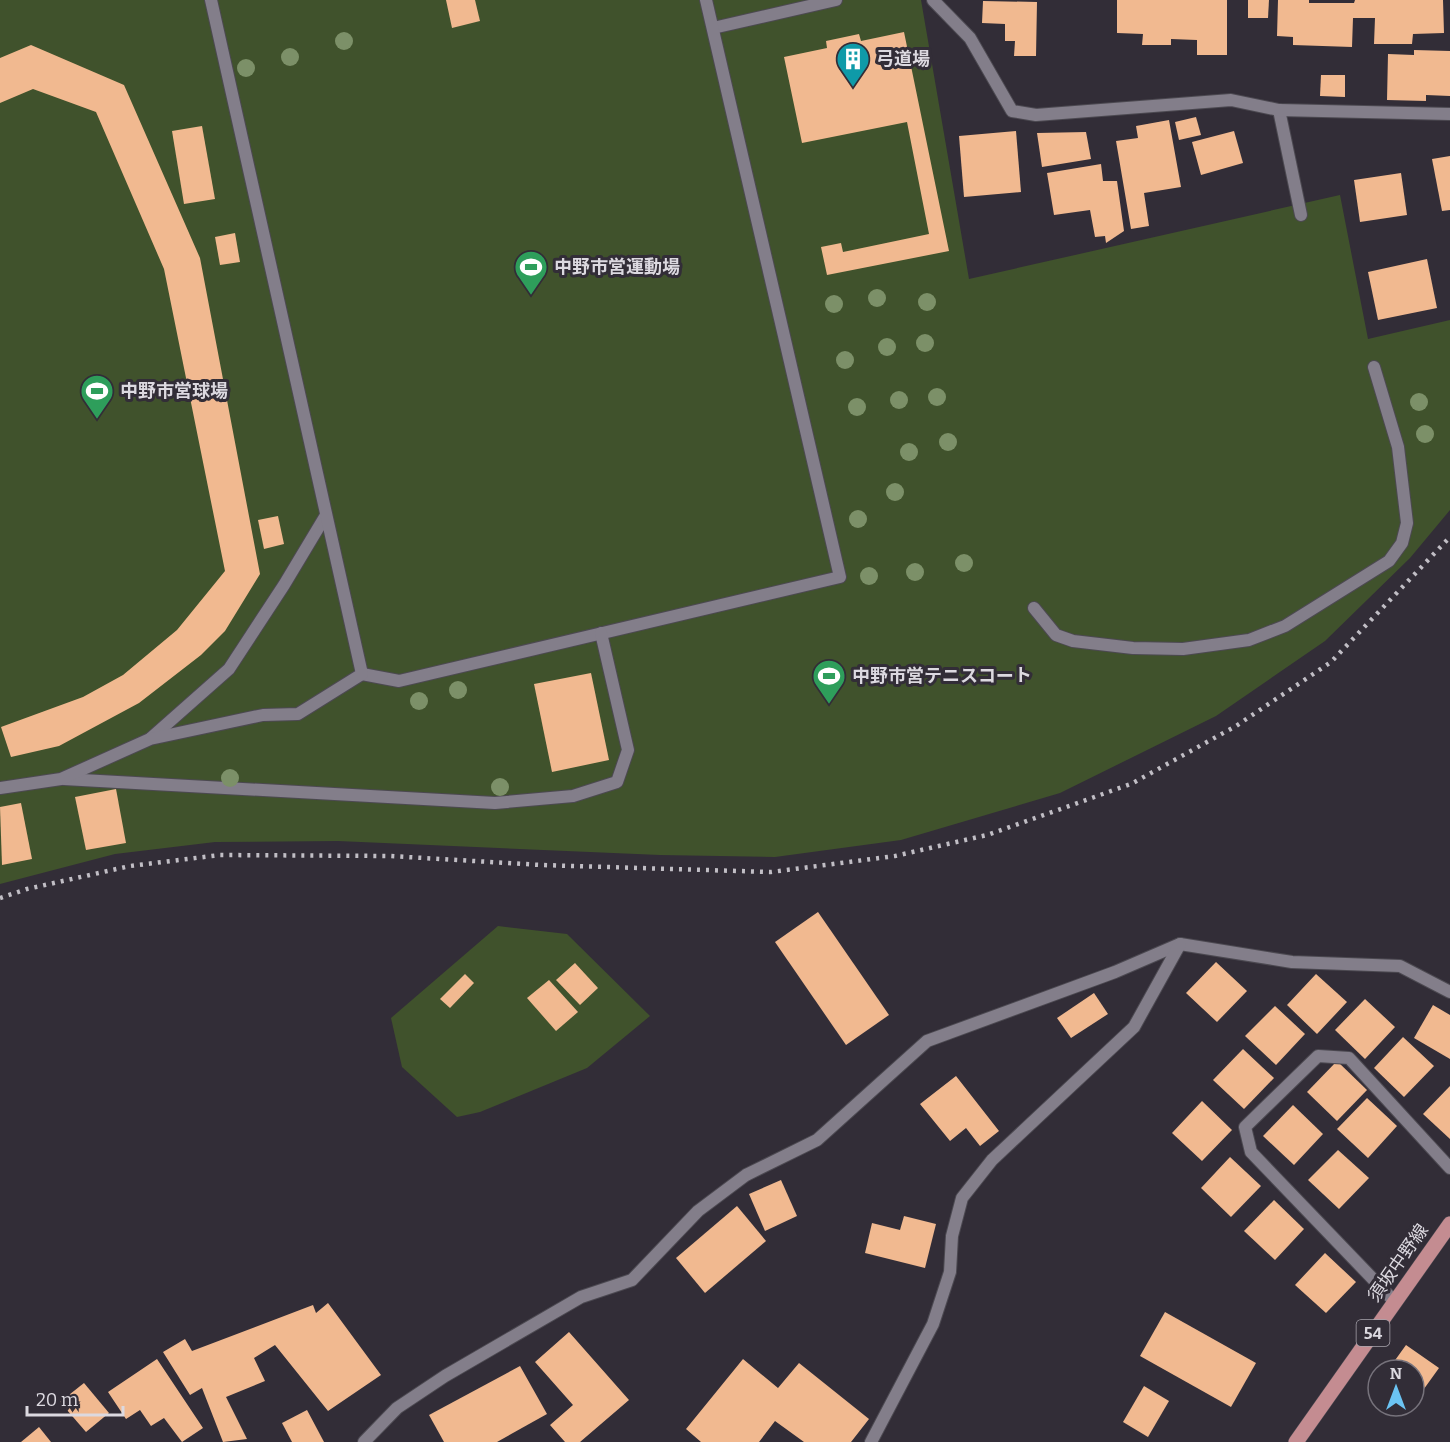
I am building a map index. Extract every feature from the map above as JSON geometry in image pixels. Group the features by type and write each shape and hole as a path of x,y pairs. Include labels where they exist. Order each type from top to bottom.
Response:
{"main road":[{"name":"須坂中野線","path":"1296,1442 1450,1224"}],"street":[{"path":"211,0 362,674"},
{"path":"61,779 150,739 263,715 298,714 362,674 399,681 840,577 706,0"},
{"path":"713,28 836,0"},
{"path":"933,0 970,38 1012,111 1036,116 1231,100 1278,110 1450,114"},
{"path":"1278,110 1301,215"},
{"path":"1034,609 1056,635 1073,641 1133,648 1183,649 1249,640 1285,627 1389,561 1402,543 1406,512 1398,447 1374,367"},
{"path":"150,739 229,669 326,515"},
{"path":"0,788 61,779 495,803 573,796 617,782 628,750 602,633"},
{"path":"872,1442 933,1324 950,1272 952,1236 962,1198 992,1160 1134,1027 1180,944"},
{"path":"364,1442 397,1408 445,1376 581,1297 632,1280 698,1211 746,1175 817,1140 927,1041 1115,972 1180,944 1292,962 1400,966 1450,992"},
{"path":"1395,1302 1251,1152 1245,1127 1318,1056 1349,1058 1450,1168"}],"green space":[{"path":"0,0 921,0 969,279 1340,195 1368,339 1450,320 1450,510 1410,558 1325,641 1216,716 1060,793 901,840 775,857 660,855 338,841 215,842 115,854 0,884"},
{"path":"498,926 567,934 650,1016 587,1068 480,1112 457,1117 402,1067 391,1018"}],"building":[{"path":"446,0 475,0 480,21 452,28"},
{"path":"1117,0 1227,0 1227,55 1197,55 1197,40 1171,39 1171,45 1142,45 1143,34 1117,33"},
{"path":"1248,0 1269,0 1268,18 1248,18"},
{"path":"1278,0 1354,3 1355,0 1443,0 1444,33 1413,34 1412,44 1374,44 1375,18 1353,18 1352,47 1293,45 1293,37 1277,36"},
{"path":"983,1 1037,2 1036,56 1014,56 1015,41 1005,41 1005,24 982,23"},
{"name":"弓道場","path":"904,32 949,251 827,275 821,247 841,243 843,252 929,234 907,122 802,143 784,57 827,48 826,41 859,34 861,41"},
{"path":"31,45 124,85 200,258 260,574 225,631 201,655 139,703 59,746 11,757 1,727 83,697 123,675 177,630 225,571 164,269 96,112 33,89 0,103 0,58"},
{"path":"1414,50 1450,51 1450,96 1426,95 1426,101 1387,100 1388,54 1414,55"},
{"path":"1321,75 1345,75 1345,97 1320,96"},
{"path":"1196,117 1201,135 1179,140 1175,122"},
{"path":"1169,120 1181,187 1144,193 1149,226 1131,229 1116,141 1138,138 1136,126"},
{"path":"202,126 215,199 184,204 172,131"},
{"path":"1016,131 1021,192 964,197 959,136"},
{"path":"1234,131 1243,163 1201,175 1192,142"},
{"path":"1086,132 1091,159 1042,167 1037,133"},
{"path":"1450,156 1450,210 1442,211 1432,159"},
{"path":"1101,164 1103,181 1117,181 1124,231 1106,243 1105,236 1095,237 1090,210 1054,215 1047,173"},
{"path":"1401,173 1407,215 1360,222 1354,180"},
{"path":"235,233 240,262 220,265 215,237"},
{"path":"1427,259 1437,308 1378,320 1368,272"},
{"path":"278,516 284,544 264,549 258,520"},
{"path":"591,673 609,760 552,772 534,684"},
{"path":"116,789 126,843 86,850 75,797"},
{"path":"21,803 32,859 2,865 0,807"},
{"path":"818,912 889,1015 846,1045 775,942"},
{"path":"1216,962 1247,991 1217,1022 1186,993"},
{"path":"575,963 598,988 580,1005 556,980"},
{"path":"465,974 474,983 450,1008 440,999"},
{"path":"1316,974 1347,1002 1317,1034 1287,1005"},
{"path":"549,980 578,1012 556,1031 527,998"},
{"path":"1094,993 1108,1014 1071,1038 1057,1018"},
{"path":"1365,999 1395,1027 1365,1059 1335,1030"},
{"path":"1433,1005 1450,1015 1450,1059 1414,1038"},
{"path":"1275,1006 1305,1034 1276,1065 1245,1036"},
{"path":"1403,1037 1434,1066 1404,1097 1374,1068"},
{"path":"1243,1049 1274,1078 1244,1109 1213,1080"},
{"path":"1337,1061 1367,1090 1337,1121 1307,1092"},
{"path":"956,1076 999,1131 980,1146 966,1128 950,1141 920,1104"},
{"path":"1450,1086 1450,1139 1423,1114"},
{"path":"1367,1098 1397,1126 1368,1158 1337,1129"},
{"path":"1202,1101 1232,1130 1202,1161 1172,1133"},
{"path":"1293,1105 1323,1134 1294,1165 1263,1136"},
{"path":"1338,1150 1369,1178 1339,1209 1308,1180"},
{"path":"1230,1157 1261,1186 1231,1217 1201,1188"},
{"path":"781,1180 797,1216 765,1231 749,1194"},
{"path":"1274,1200 1304,1229 1275,1260 1244,1231"},
{"path":"737,1206 766,1241 705,1293 676,1258"},
{"path":"904,1216 936,1224 925,1268 865,1253 872,1223 900,1230"},
{"path":"1325,1253 1356,1282 1326,1313 1295,1285"},
{"path":"328,1303 381,1375 328,1411 275,1345 254,1358 265,1381 226,1397 247,1439 223,1442 202,1388 190,1395 163,1352 185,1339 192,1351 313,1305 316,1313"},
{"path":"1165,1312 1256,1363 1231,1407 1140,1356"},
{"path":"569,1332 629,1400 580,1442 565,1442 550,1425 573,1405 535,1362"},
{"path":"1406,1345 1425,1358 1397,1358"},
{"path":"157,1359 203,1428 182,1442 164,1418 151,1426 140,1410 126,1419 108,1392"},
{"path":"743,1359 778,1388 799,1363 869,1419 851,1442 804,1442 775,1421 759,1442 701,1442 686,1429"},
{"path":"1426,1359 1439,1368 1426,1386"},
{"path":"520,1366 547,1414 497,1442 444,1442 429,1415"},
{"path":"84,1383 109,1413 86,1432 60,1402"},
{"path":"1144,1386 1169,1401 1148,1437 1123,1422"},
{"path":"307,1410 324,1442 292,1442 282,1423"},
{"path":"39,1427 51,1442 21,1442"}],"railway":[{"path":"0,898 27,889 130,866 220,855 390,856 541,865 771,872 895,856 987,835 1131,784 1236,726 1331,662 1450,537"}],"place":[{"name":"弓道場","path":"853,88"},
{"name":"中野市営運動場","path":"531,296"},
{"name":"中野市営球場","path":"97,420"},
{"name":"中野市営テニスコート","path":"829,705"}]}
